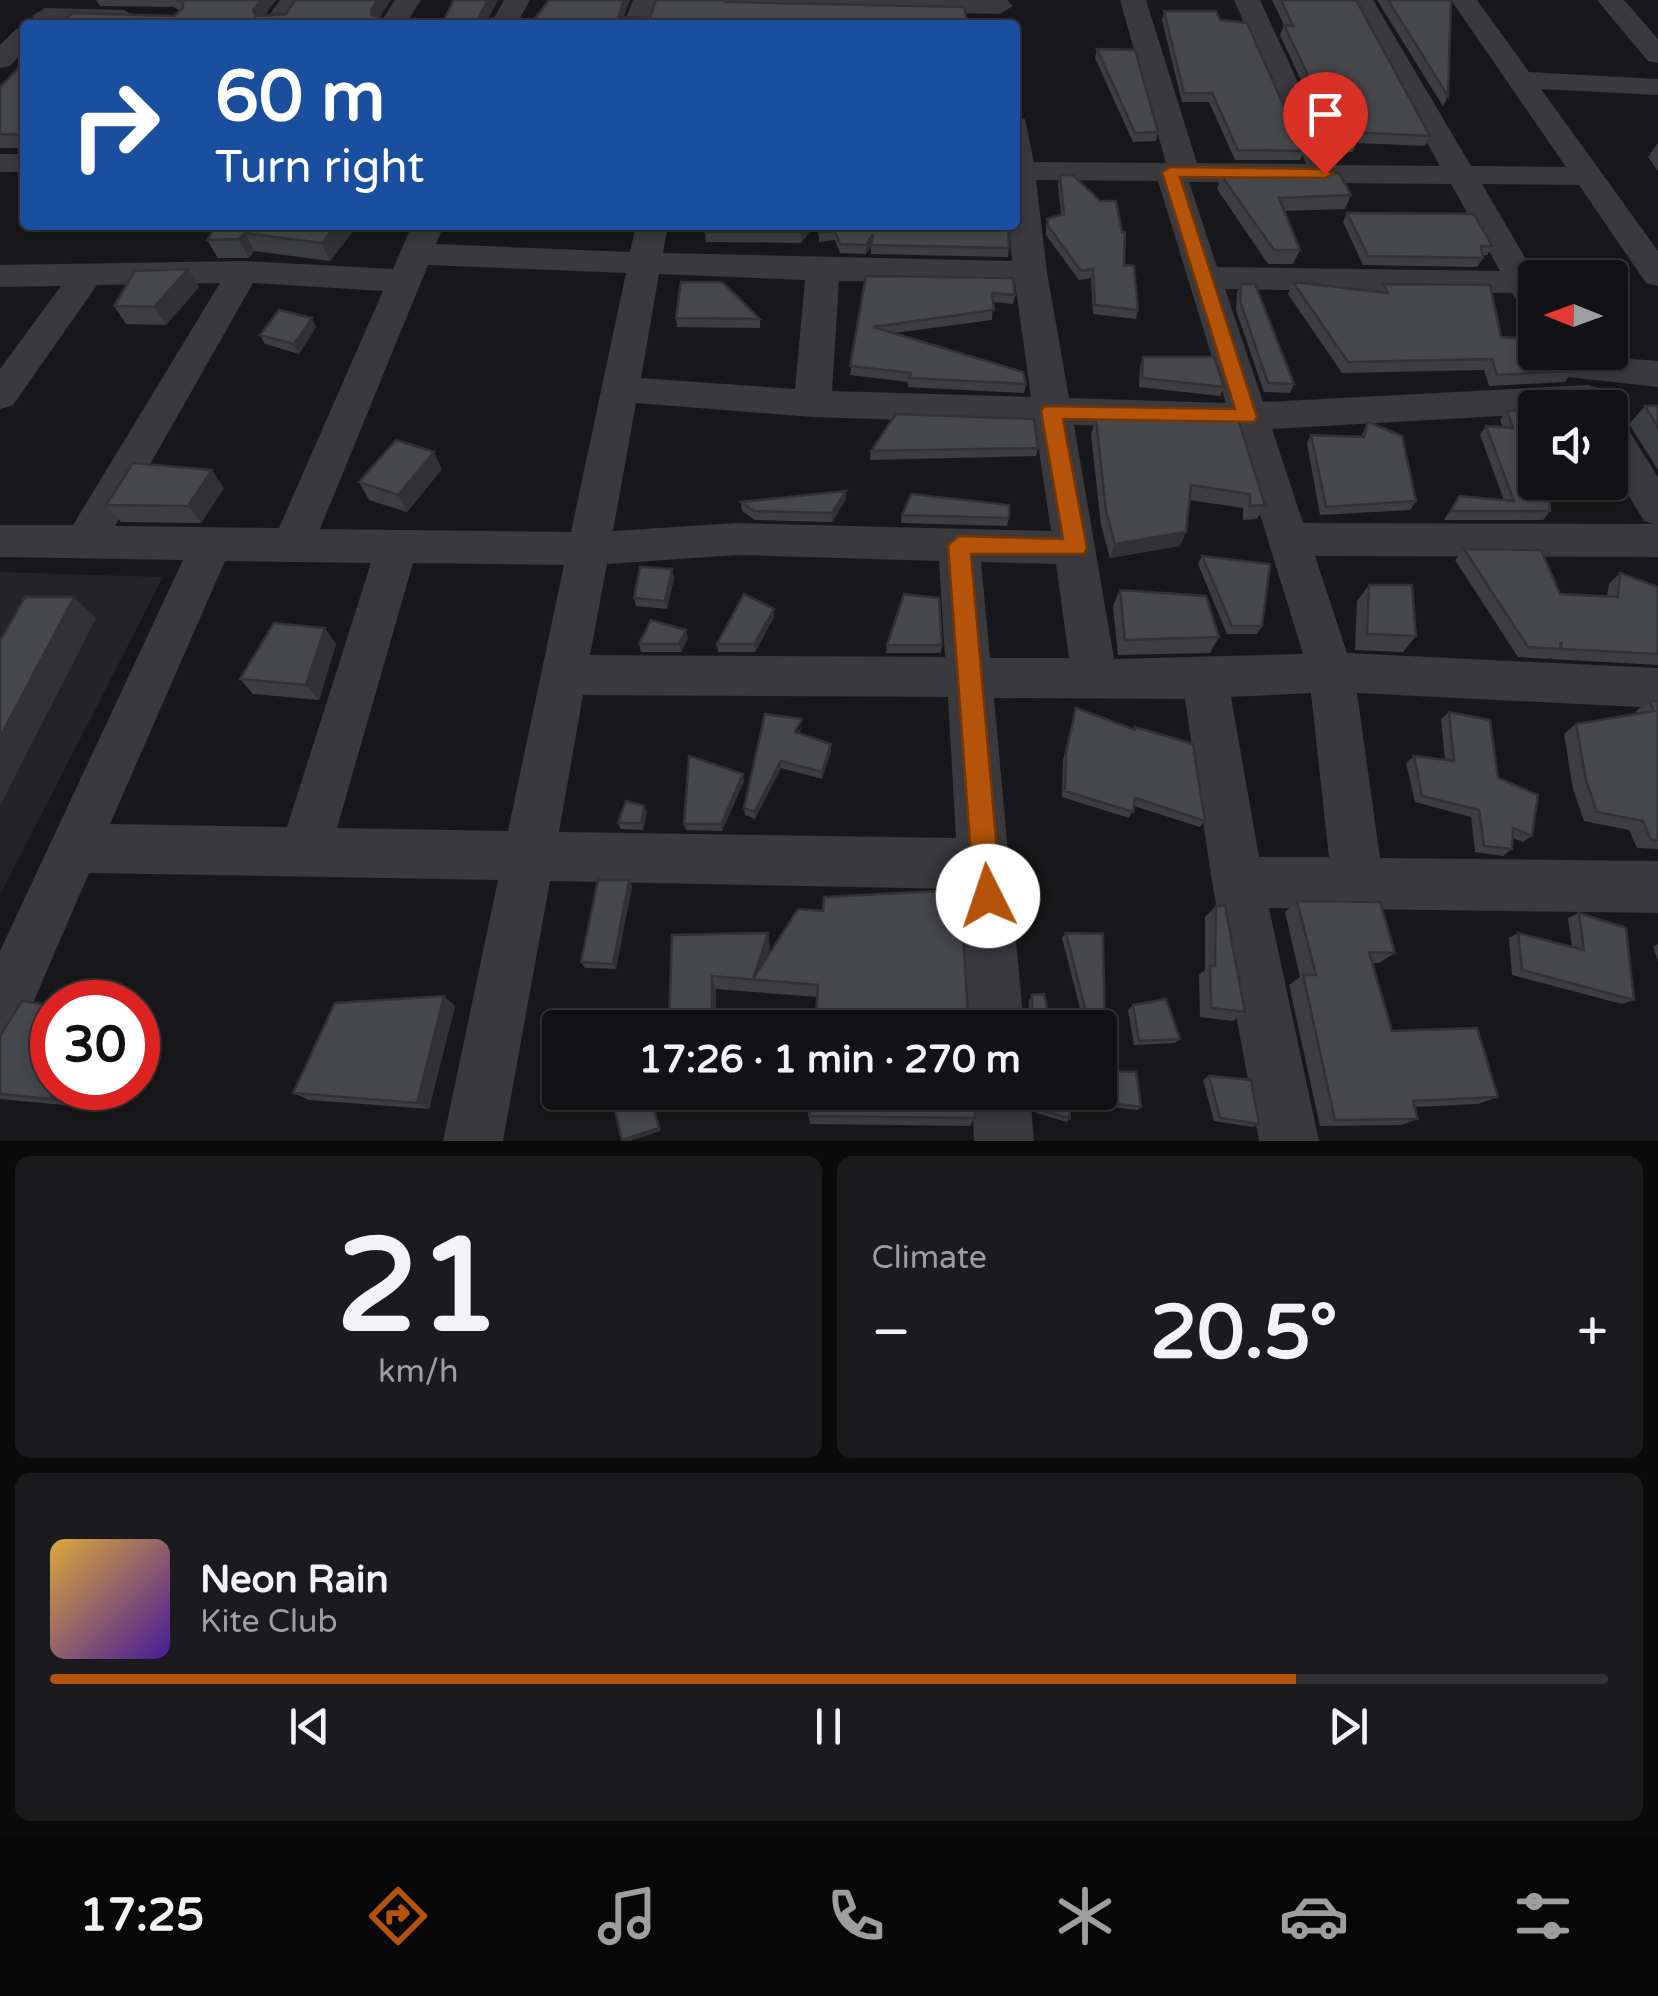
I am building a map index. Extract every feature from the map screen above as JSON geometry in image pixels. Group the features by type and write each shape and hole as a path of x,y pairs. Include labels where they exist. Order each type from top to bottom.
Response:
{"street":[{"path":"1133,0 1205,278 1332,672 1358,884"},
{"path":"1247,0 1325,174"},
{"path":"1358,0 1368,0"},
{"path":"1358,0 1518,272"},
{"path":"1464,0 1657,272"},
{"path":"1610,0 1658,55"},
{"path":"738,9 866,14 1001,10"},
{"path":"77,20 156,18"},
{"path":"0,60 20,39"},
{"path":"1523,80 1658,87"},
{"path":"1020,171 1588,176"},
{"path":"1020,188 1095,678"},
{"path":"0,276 243,272 416,254 648,243 823,270 1030,272"},
{"path":"474,1141 648,243"},
{"path":"294,545 416,254"},
{"path":"812,404 823,270"},
{"path":"85,542 243,272"},
{"path":"0,396 86,276"},
{"path":"1205,278 1518,292"},
{"path":"618,389 812,404 1247,417 1658,374"},
{"path":"1628,462 1658,510"},
{"path":"0,541 589,549 737,539 1076,548"},
{"path":"1290,539 1658,541"},
{"path":"0,1014 211,544"},
{"path":"959,545 995,1010"},
{"path":"305,852 398,546"},
{"path":"562,674 1205,679 1332,672 1658,688"},
{"path":"1205,679 1238,882 1289,1141"},
{"path":"76,848 985,864"},
{"path":"1238,882 1658,887"},
{"path":"1002,1110 1004,1141"}],"shaded area":[{"path":"0,572 163,577 0,895"}],"building":[{"path":"178,0 261,0 253,10 256,16 286,14 295,0 378,0 371,10 372,15 380,16 378,20 66,20 72,13 174,16 183,3"},
{"path":"454,0 488,0 478,20 444,20"},
{"path":"549,0 624,0 618,17 650,18 656,0 724,0 964,7 967,20 534,20"},
{"path":"1281,0 1356,0 1430,136 1353,132 1358,142 1339,141 1284,25 1293,26"},
{"path":"1388,0 1451,0 1448,96"},
{"path":"1164,11 1216,11 1220,20 1247,23 1304,151 1238,150 1212,93 1184,93"},
{"path":"1097,49 1135,50 1158,132 1135,133"},
{"path":"20,66 20,135 0,134 0,87"},
{"path":"1339,173 1351,195 1279,198 1300,250 1274,250 1221,175"},
{"path":"1060,175 1073,175 1100,201 1116,201 1125,232 1124,265 1134,266 1138,310 1095,305 1093,269 1081,271 1048,226 1047,219 1064,214"},
{"path":"1347,213 1474,214 1492,246 1481,246 1483,258 1368,256"},
{"path":"213,230 332,230 322,243 245,233 239,239 207,240"},
{"path":"705,230 802,230 801,232"},
{"path":"820,230 1008,230 1009,248 871,245 873,234 866,245 840,244 835,231 819,233"},
{"path":"188,269 154,307 114,306 135,271"},
{"path":"866,276 1013,278 1015,295 992,293 994,310 873,327 1023,372 1026,384 909,378 911,373 850,366"},
{"path":"681,282 722,282 760,319 676,318"},
{"path":"1293,282 1388,293 1383,284 1490,285 1501,337 1518,338 1518,370 1573,371 1497,375 1492,359 1348,362"},
{"path":"1241,284 1255,284 1294,384 1268,383 1240,301"},
{"path":"279,310 312,318 294,344 260,335"},
{"path":"1143,357 1214,357 1224,387 1142,378"},
{"path":"1645,406 1658,406 1658,427"},
{"path":"1518,410 1518,500 1549,500 1550,511 1451,511 1459,496 1514,501 1486,426 1513,428 1507,411"},
{"path":"896,414 1034,419 1038,448 871,451"},
{"path":"1096,419 1238,419 1265,505 1250,506 1250,494 1191,485 1186,532 1115,544 1106,511"},
{"path":"1368,422 1402,436 1416,501 1326,507 1311,435 1364,437"},
{"path":"396,440 434,452 398,495 359,482"},
{"path":"133,463 212,470 188,506 106,505"},
{"path":"846,491 832,513 754,511 741,502"},
{"path":"911,494 1009,505 1009,518 902,515"},
{"path":"1464,549 1541,550 1560,594 1618,597 1620,573 1658,587 1658,654 1562,649 1561,642 1560,649 1528,647"},
{"path":"1202,556 1270,564 1262,626 1232,626"},
{"path":"640,567 672,569 665,601 634,598"},
{"path":"1369,585 1412,585 1416,636 1367,634"},
{"path":"1120,590 1206,596 1219,637 1125,640"},
{"path":"744,594 774,609 754,644 717,644"},
{"path":"904,594 939,598 942,645 887,645"},
{"path":"25,597 74,597 0,737 0,641"},
{"path":"651,620 686,630 679,644 639,644"},
{"path":"274,623 325,628 306,685 240,679"},
{"path":"1649,701 1658,701 1658,840 1651,840 1643,821 1597,812 1586,780 1576,724 1654,711"},
{"path":"1076,708 1135,730 1193,744 1205,821 1135,798 1133,812 1065,791 1066,753"},
{"path":"1449,712 1490,720 1498,778 1538,795 1532,836 1513,828 1512,849 1484,846 1479,810 1422,796 1414,756 1454,761"},
{"path":"765,714 802,719 795,732 831,744 822,772 781,761 754,812 744,808"},
{"path":"689,756 743,774 721,824 684,824"},
{"path":"626,801 644,806 641,823 618,823"},
{"path":"598,880 629,880 613,964 581,962"},
{"path":"960,890 968,1010 816,1010 818,985 712,976 712,1010 670,1010 672,935 768,933 753,979 798,909 823,911 824,897"},
{"path":"1297,901 1380,902 1395,953 1369,952 1392,1031 1477,1028 1498,1097 1413,1101 1418,1119 1335,1120 1303,975 1316,975"},
{"path":"1225,905 1245,1012 1211,1008 1210,966 1215,966 1216,906"},
{"path":"1579,913 1626,928 1634,1000 1522,970 1518,933 1584,950"},
{"path":"1066,933 1103,934 1104,1010 1085,1010"},
{"path":"1044,994 1048,1010 1032,1010 1032,995"},
{"path":"444,996 417,1103 293,1093 335,1003"},
{"path":"1166,999 1180,1039 1139,1041 1133,1005"},
{"path":"22,1001 30,1002 30,1097 0,1094 0,1036"},
{"path":"1117,1071 1136,1072 1141,1107 1117,1104"},
{"path":"1209,1076 1251,1080 1259,1124 1220,1118"},
{"path":"614,1110 654,1110 659,1128 622,1140"},
{"path":"810,1110 975,1110 975,1118 809,1116"},
{"path":"1039,1110 1070,1110 1070,1118"}],"route":[{"path":"988,896 959,545 1076,548 1052,411 1247,417 1170,172 1325,174"}]}
